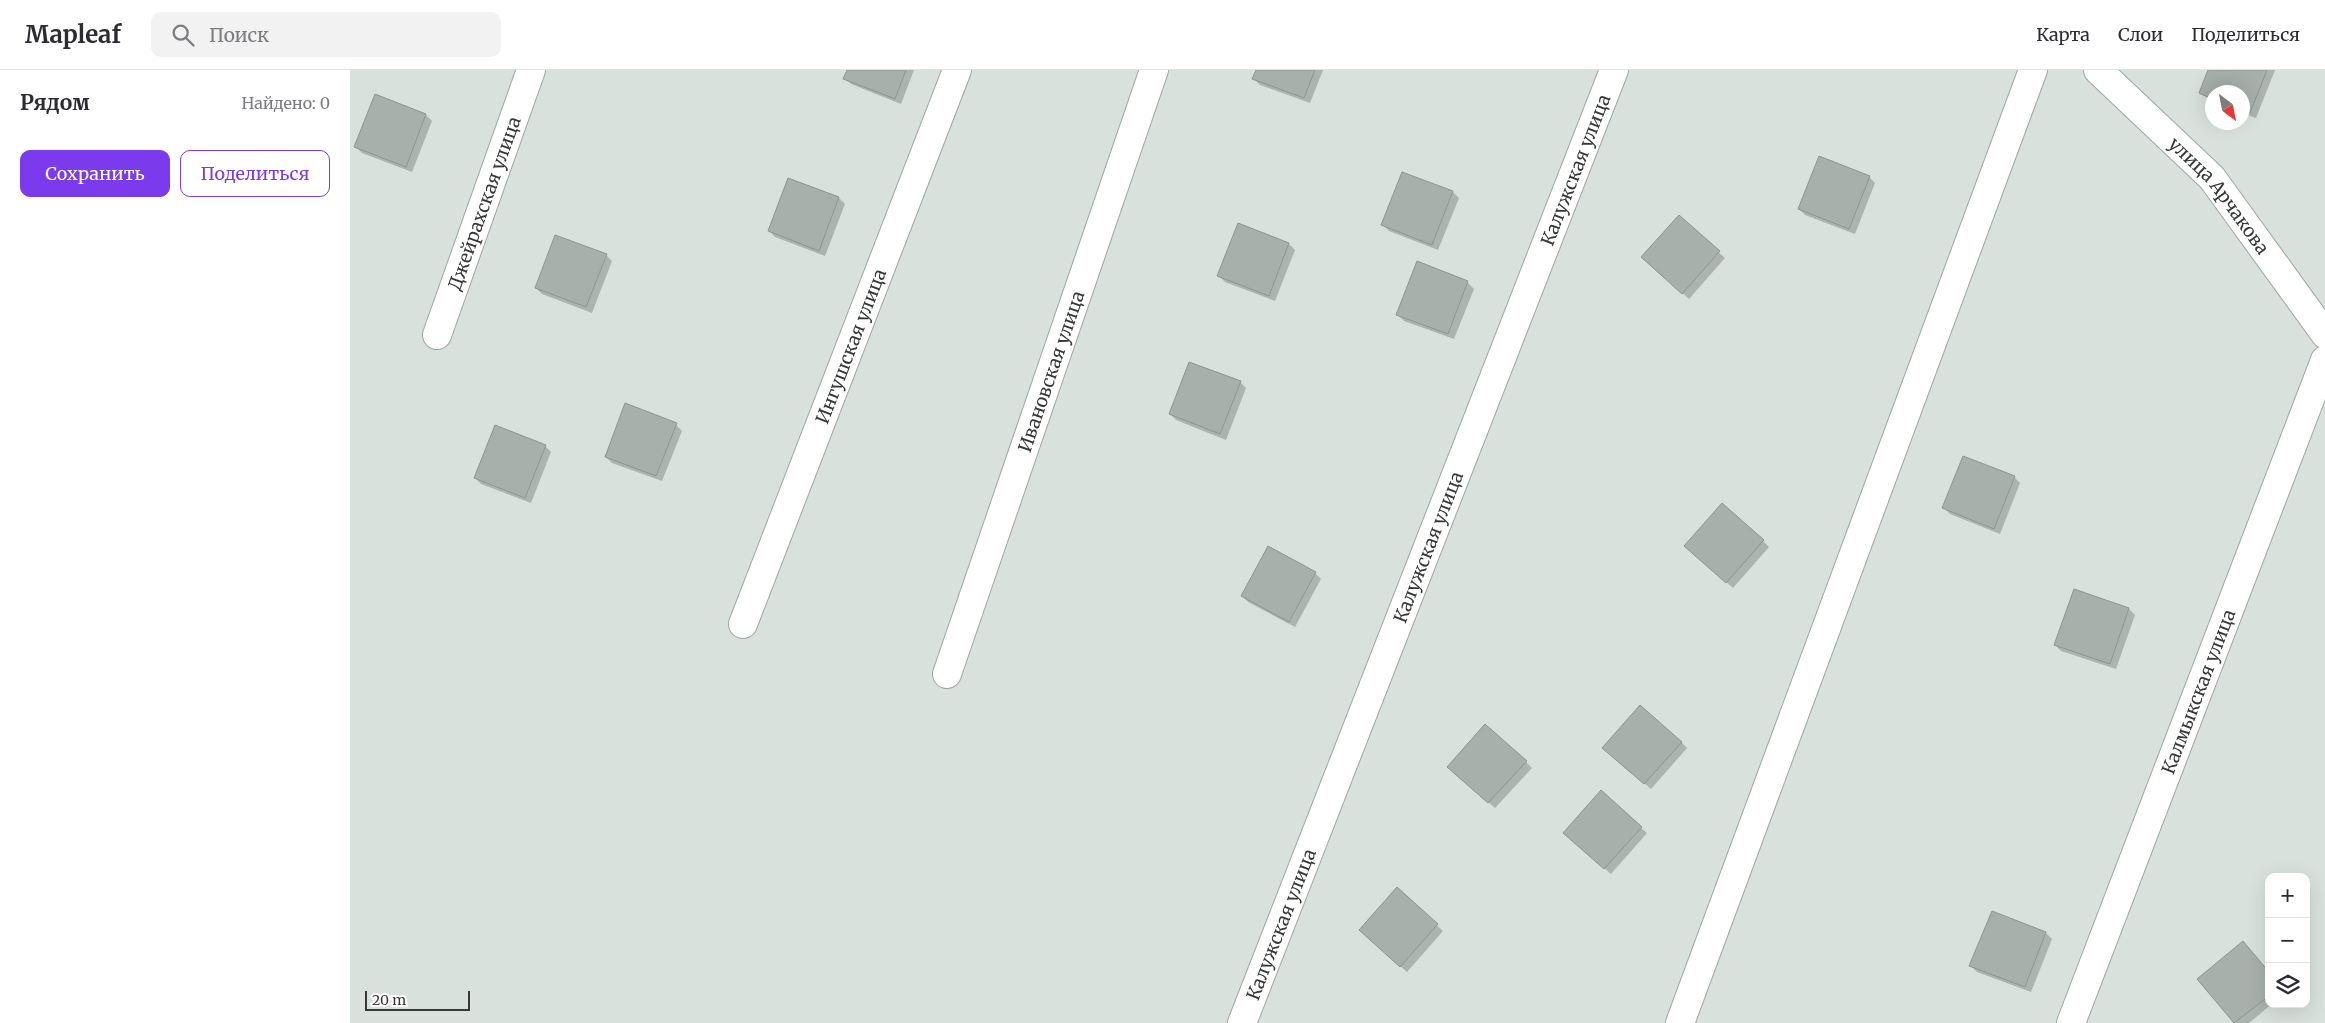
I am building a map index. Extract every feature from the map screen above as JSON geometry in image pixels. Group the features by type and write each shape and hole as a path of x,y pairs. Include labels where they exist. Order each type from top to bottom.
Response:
{"street":[{"name":"Джейрахская улица","path":"437,335 531,70"},
{"name":"Ингушская улица","path":"743,624 957,70"},
{"name":"Ивановская улица","path":"947,674 1154,70"},
{"name":"Калужская улица","path":"1242,1023 1614,70"},
{"path":"1680,1023 2034,70"},
{"name":"улица Арчакова","path":"2098,70 2212,178 2325,334"},
{"name":"Калмыкская улица","path":"2071,1023 2325,360"}],"building":[{"path":"847,70 906,70 895,99 843,79"},
{"path":"1256,70 1315,70 1304,98 1252,79"},
{"path":"2208,70 2267,70 2250,113 2250,85 2205,85 2205,96 2199,93"},
{"path":"375,94 426,114 406,167 354,147"},
{"path":"1819,156 1870,176 1849,229 1798,209"},
{"path":"1402,172 1453,191 1432,245 1381,225"},
{"path":"788,178 839,197 819,251 768,231"},
{"path":"1679,215 1720,251 1682,294 1641,257"},
{"path":"1238,223 1289,243 1269,296 1217,276"},
{"path":"555,235 607,254 586,307 535,288"},
{"path":"1417,261 1468,281 1448,334 1396,315"},
{"path":"1189,362 1241,381 1220,434 1169,414"},
{"path":"625,403 677,423 656,476 605,457"},
{"path":"495,425 546,445 525,498 474,478"},
{"path":"1963,456 2015,476 1994,529 1942,508"},
{"path":"1722,503 1764,540 1726,583 1684,546"},
{"path":"1268,546 1316,572 1289,622 1241,596"},
{"path":"2074,589 2129,608 2110,664 2054,645"},
{"path":"1640,705 1682,742 1644,784 1602,748"},
{"path":"1485,724 1527,761 1488,803 1447,767"},
{"path":"1601,790 1642,827 1604,869 1563,833"},
{"path":"1397,887 1438,924 1400,967 1359,930"},
{"path":"1992,911 2046,932 2025,987 1969,966"},
{"path":"2243,941 2265,967 2265,999 2234,1023 2197,979"}]}
